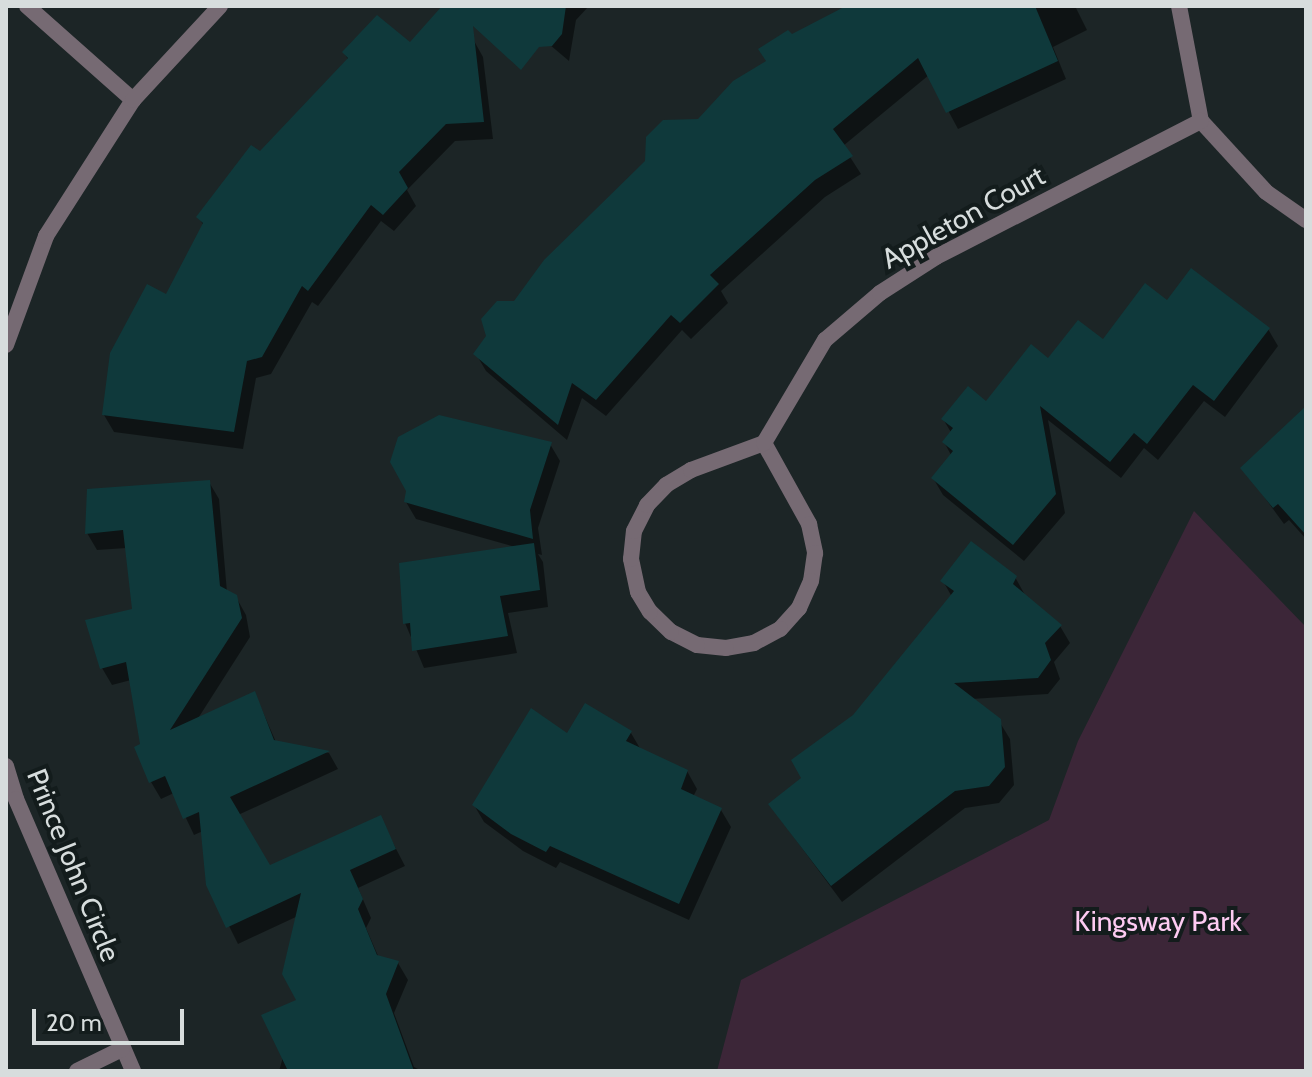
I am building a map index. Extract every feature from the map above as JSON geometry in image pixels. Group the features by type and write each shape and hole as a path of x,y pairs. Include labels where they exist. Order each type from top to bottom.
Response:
{"street":[{"path":"27,6 133,100"},
{"path":"6,345 46,236 133,100 220,6"},
{"path":"1179,6 1201,121 1266,192 1306,220"},
{"name":"Appleton Court","path":"764,443 825,340 880,293 936,257 1201,121"},
{"path":"764,443 809,524 815,553 811,581 799,608 780,629 754,643 726,648 697,645 671,632 650,612 638,592 631,559 634,531 647,505 666,485 691,470 764,443"},
{"name":"Prince John Circle","path":"6,766 16,799 133,1071"},
{"path":"77,1071 122,1049"}],"green space":[{"name":"Kingsway Park","path":"1194,511 1306,627 1306,1071 717,1071 741,980 1049,820 1078,741"}],"building":[{"path":"442,6 566,6 562,34 552,46 539,47 521,70 473,26 484,122 446,124 399,172 408,188 383,215 371,205 308,291 302,286 262,357 247,361 234,432 102,415 110,353 147,284 166,294 203,223 196,217 251,145 260,151 348,58 342,52 377,15 410,42"},
{"path":"846,6 1035,6 1058,61 946,113 918,58 833,129 853,156 815,180 710,275 719,284 680,323 671,315 596,400 572,383 558,425 473,354 486,336 481,319 497,301 514,301 544,260 645,161 646,137 663,120 698,119 733,81 766,61 758,49 788,30 792,34"},
{"path":"1191,268 1270,328 1214,401 1193,385 1147,444 1134,433 1110,462 1040,406 1056,494 1013,545 931,478 953,451 942,442 953,428 941,419 968,386 986,401 1031,344 1048,358 1078,320 1103,339 1145,283 1167,300"},
{"path":"1306,406 1306,535 1278,504 1273,508 1240,468"},
{"path":"439,415 552,442 530,510 533,539 404,502 406,491 390,462 398,437"},
{"path":"210,480 220,586 237,595 242,618 170,730 255,691 274,740 330,751 230,797 270,865 381,815 396,849 350,870 363,899 358,909 377,955 399,961 386,994 414,1071 288,1071 261,1015 296,1000 282,974 301,893 226,928 206,885 199,812 183,819 165,776 149,783 134,747 140,744 126,662 100,669 85,620 132,609 123,530 85,534 87,489"},
{"path":"971,541 1017,576 1013,584 1062,625 1045,643 1051,660 1038,678 954,683 1001,719 1005,767 989,786 955,791 831,886 768,804 801,778 791,760 853,715 954,591 940,581"},
{"path":"534,543 540,590 500,596 508,636 412,651 410,623 403,624 399,563"},
{"path":"585,703 632,731 626,741 688,770 681,789 722,808 679,904 550,846 546,852 511,834 472,805 531,708 567,733"}]}
